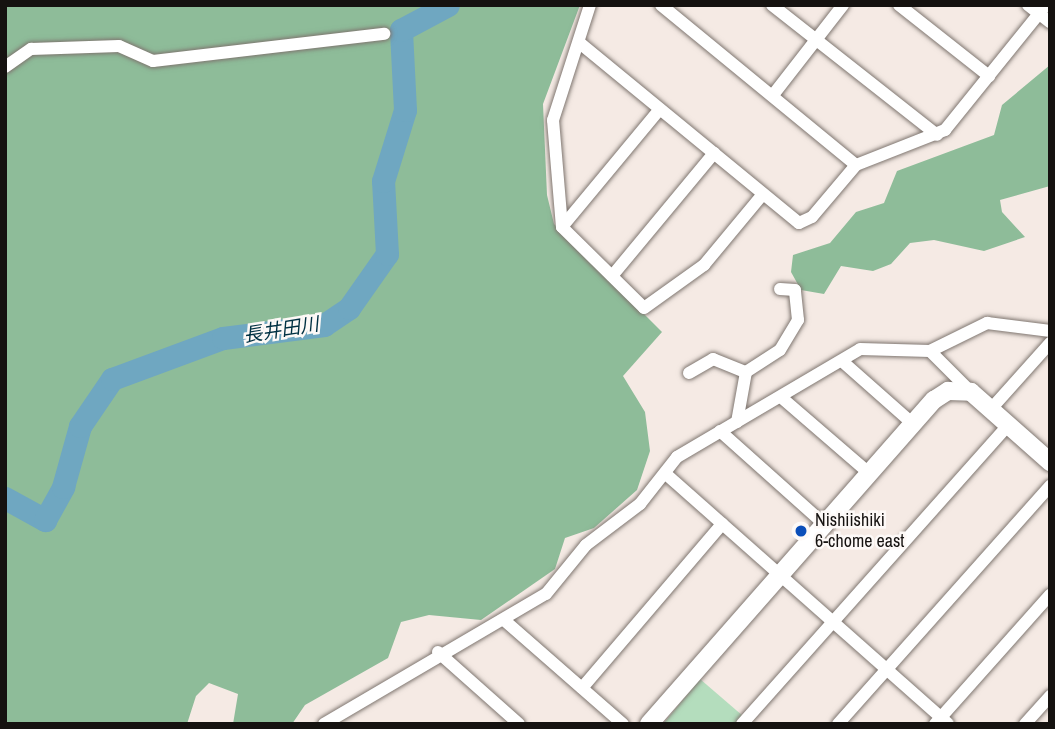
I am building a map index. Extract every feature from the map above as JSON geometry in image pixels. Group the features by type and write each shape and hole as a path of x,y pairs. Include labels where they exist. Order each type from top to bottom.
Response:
{"street":[{"path":"590,5 581,44 553,120 562,227 644,308 665,298 704,265 763,194"},
{"path":"661,5 856,165"},
{"path":"772,5 937,135"},
{"path":"773,95 843,5"},
{"path":"899,5 989,76"},
{"path":"1028,5 1042,10 1050,22"},
{"path":"581,44 799,223 812,217 856,165 937,135 1042,10"},
{"path":"5,67 31,49 119,47 153,61 384,34"},
{"path":"562,227 660,109"},
{"path":"612,276 714,153"},
{"path":"737,422 746,372 794,334 799,301 795,290 780,289"},
{"path":"324,724 438,652 505,620 546,594 586,545 667,475 677,457 843,362 860,349 882,346 930,351 986,323 1050,331"},
{"path":"991,409 1050,343"},
{"path":"930,351 971,392 1050,462"},
{"path":"689,373 713,359 746,372"},
{"path":"843,362 913,424"},
{"path":"649,724 913,424 948,391 971,392"},
{"path":"782,397 869,472"},
{"path":"742,724 1008,425"},
{"path":"720,431 824,524"},
{"path":"667,475 887,669 941,722 1050,595"},
{"path":"838,724 1050,486"},
{"path":"582,688 722,524"},
{"path":"505,620 623,724"},
{"path":"438,652 519,724"},
{"path":"1025,724 1050,696"}],"green space":[{"path":"5,5 580,5 543,104 547,195 554,224 662,332 623,376 645,412 650,451 637,490 594,528 565,538 555,569 481,620 429,615 401,622 388,658 305,705 292,724 233,724 238,694 209,683 196,696 187,724 5,724"},
{"path":"1050,65 1050,186 1000,200 1002,212 1025,237 984,251 934,240 910,243 891,264 873,271 841,266 824,294 801,290 791,272 793,255 830,243 856,212 884,203 897,171 994,135 1002,105"},
{"path":"700,679 743,716 736,724 663,724"}],"waterway":[{"name":"長井田川","path":"5,498 45,520 63,487 80,426 112,379 223,338 324,325 349,308 387,254 383,181 405,110 401,30 448,5"}],"place":[{"name":"Nishiishiki 6-chome east","path":"801,531"}]}
